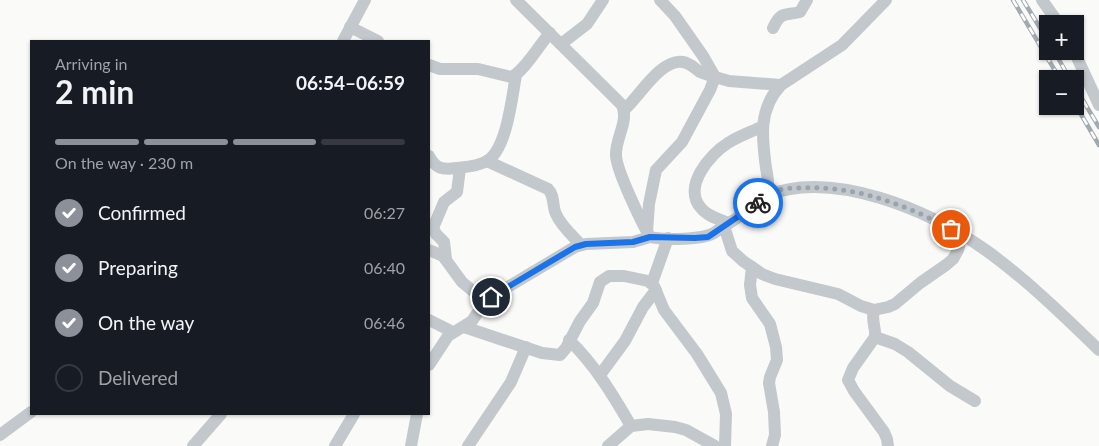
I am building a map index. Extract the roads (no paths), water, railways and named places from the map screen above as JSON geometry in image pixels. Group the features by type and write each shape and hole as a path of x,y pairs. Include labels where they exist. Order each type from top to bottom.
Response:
{"street":[{"path":"344,40 365,0"},
{"path":"516,0 616,98 624,110 624,123 616,160 648,235"},
{"path":"561,44 587,24 604,0"},
{"path":"772,28 777,18 782,15 800,12 807,0"},
{"path":"430,363 448,336 472,321 486,302 570,249 581,245 633,242 648,235 668,238 708,237 758,204 768,190 763,126 770,98 781,85 842,45 886,0"},
{"path":"1042,0 1053,15"},
{"path":"666,2 715,77"},
{"path":"350,27 376,40"},
{"path":"430,158 439,169 460,168 487,161 495,152 505,129 516,75 550,33"},
{"path":"1078,60 1099,105"},
{"path":"624,110 637,98 654,77 671,64 682,62 693,66 704,74 729,81 781,85"},
{"path":"430,65 440,69 478,69 511,77 516,75"},
{"path":"648,235 649,204 656,170 682,142 715,77"},
{"path":"726,225 700,207 695,198 696,182 702,170 726,144 763,126"},
{"path":"487,161 548,188 552,193 554,210 581,245"},
{"path":"446,259 444,242 433,228 444,202 457,192 460,168"},
{"path":"765,196 786,189 831,188 852,191 896,204 962,235 989,253 1016,274 1099,350"},
{"path":"726,225 728,243 736,256 762,274 775,279 838,294 861,306 874,310 895,304 946,265 958,250 962,235"},
{"path":"600,375 625,341 654,287 668,238"},
{"path":"430,250 446,259 456,275 486,302"},
{"path":"752,267 750,285 752,298 770,324 776,347 777,360 769,383 774,412 775,435 772,446"},
{"path":"430,320 556,355 563,353 584,315 591,308 597,287 604,279 609,276 624,276 654,287 664,310 697,354 721,393 726,414 725,446"},
{"path":"874,310 872,318 876,332 875,337 853,368 848,380 884,432 888,446"},
{"path":"875,337 895,344 908,352 950,386 975,401"},
{"path":"569,340 584,354 600,375 631,426"},
{"path":"468,446 512,382 526,347"},
{"path":"0,435 30,413"},
{"path":"193,446 208,426 220,415"},
{"path":"335,446 353,415"},
{"path":"411,446 417,415"},
{"path":"608,446 631,426 648,424 686,430 715,446"}],"railway":[{"path":"1013,0 1055,70"},
{"path":"1023,0 1039,26"},
{"path":"1059,60 1065,70"},
{"path":"1084,102 1099,127"},
{"path":"1081,115 1099,145"}]}
